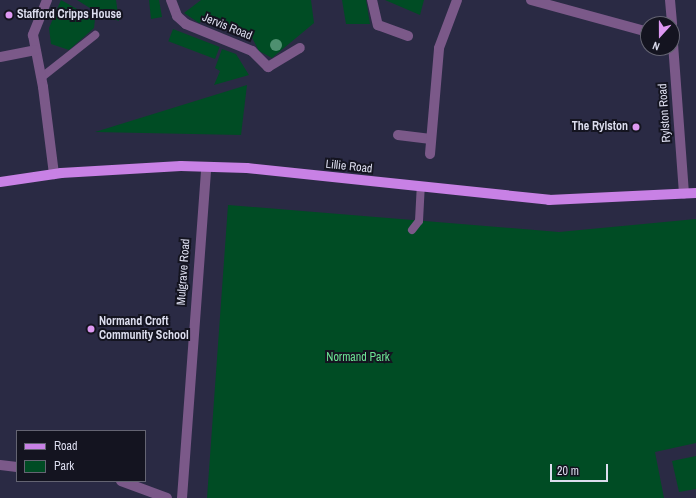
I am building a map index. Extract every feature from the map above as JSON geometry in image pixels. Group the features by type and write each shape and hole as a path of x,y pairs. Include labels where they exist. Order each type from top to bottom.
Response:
{"main road":[{"name":"Lillie Road","path":"0,182 54,174 181,166 206,168 247,168 421,188 549,200 696,193"}],"street":[{"path":"47,0 32,35 42,77 54,174"},
{"name":"Jervis Road","path":"171,0 177,16 186,24 252,51 268,67 300,48"},
{"path":"372,0 378,26 408,36"},
{"path":"430,154 439,48 457,0"},
{"path":"532,0 640,30"},
{"path":"670,0 671,16"},
{"path":"0,57 35,50"},
{"name":"Rylston Road","path":"673,56 684,194"},
{"path":"398,135 431,139"},
{"name":"Mulgrave Road","path":"182,498 206,168"},
{"path":"0,466 16,468"},
{"path":"124,482 168,498"}],"lane":[{"path":"42,77 95,35"},
{"path":"412,230 419,221 421,188"}],"green space":[{"path":"61,0 95,19 94,28 69,50 51,44 49,28"},
{"path":"77,0 116,0 119,21 101,15"},
{"path":"149,0 159,0 162,17 151,19"},
{"path":"201,0 311,0 314,23 272,58 259,51 250,34 207,17 199,23 184,13"},
{"path":"342,0 366,0 370,24 346,24"},
{"path":"385,0 424,0 420,15"},
{"path":"173,29 220,47 215,59 168,41"},
{"path":"222,49 236,54 249,75 214,85 220,71 215,68"},
{"path":"247,85 241,135 95,132"},
{"name":"Normand Park","path":"228,205 559,232 696,219 696,443 655,452 664,498 207,498"},
{"path":"696,456 696,489 679,492 672,461"}],"place":[{"name":"Stafford Cripps House","path":"9,15"},
{"name":"The Rylston","path":"636,127"},
{"name":"Normand Croft Community School","path":"91,329"}]}
